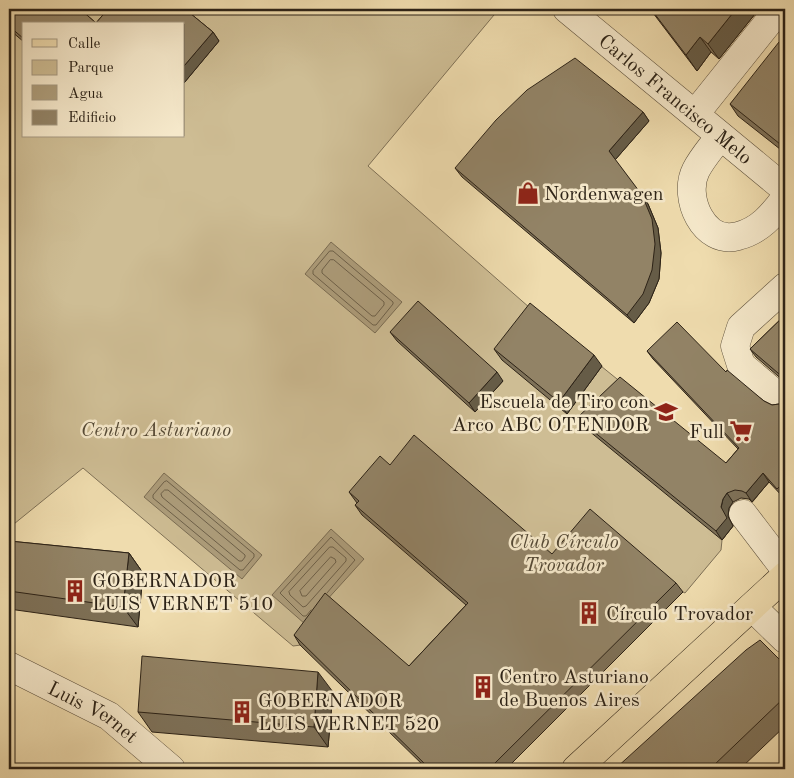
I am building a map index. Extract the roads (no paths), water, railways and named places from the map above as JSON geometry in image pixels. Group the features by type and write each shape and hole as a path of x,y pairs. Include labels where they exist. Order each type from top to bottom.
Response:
{"main road":[{"path":"576,769 785,576"}],"street":[{"name":"Carlos Francisco Melo","path":"567,9 785,189"},
{"path":"695,114 778,9"},
{"path":"720,136 695,171 691,185 692,201 698,216 709,229 723,237 737,237 758,228 773,214 785,198"},
{"path":"780,398 741,365 735,346 741,327 785,287"},
{"path":"743,514 785,569"},
{"path":"752,607 785,639"},
{"name":"Luis Vernet","path":"9,666 109,716 170,769"}],"water":[{"path":"331,242 402,302 375,333 305,274"},
{"path":"164,473 262,555 242,579 144,497"},
{"path":"331,529 364,559 305,624 272,595"}],"place":[{"name":"Nordenwagen","path":"528,193"},
{"name":"Escuela de Tiro con Arco ABC OTENDOR","path":"666,412"},
{"name":"Full","path":"741,431"},
{"name":"GOBERNADOR LUIS VERNET 510","path":"75,591"},
{"name":"Círculo Trovador","path":"589,613"},
{"name":"Centro Asturiano de Buenos Aires","path":"483,687"},
{"name":"GOBERNADOR LUIS VERNET 520","path":"242,712"}],"park label":[{"name":"Centro Asturiano","path":"156,429"},
{"name":"Club Círculo Trovador","path":"564,552"}]}
